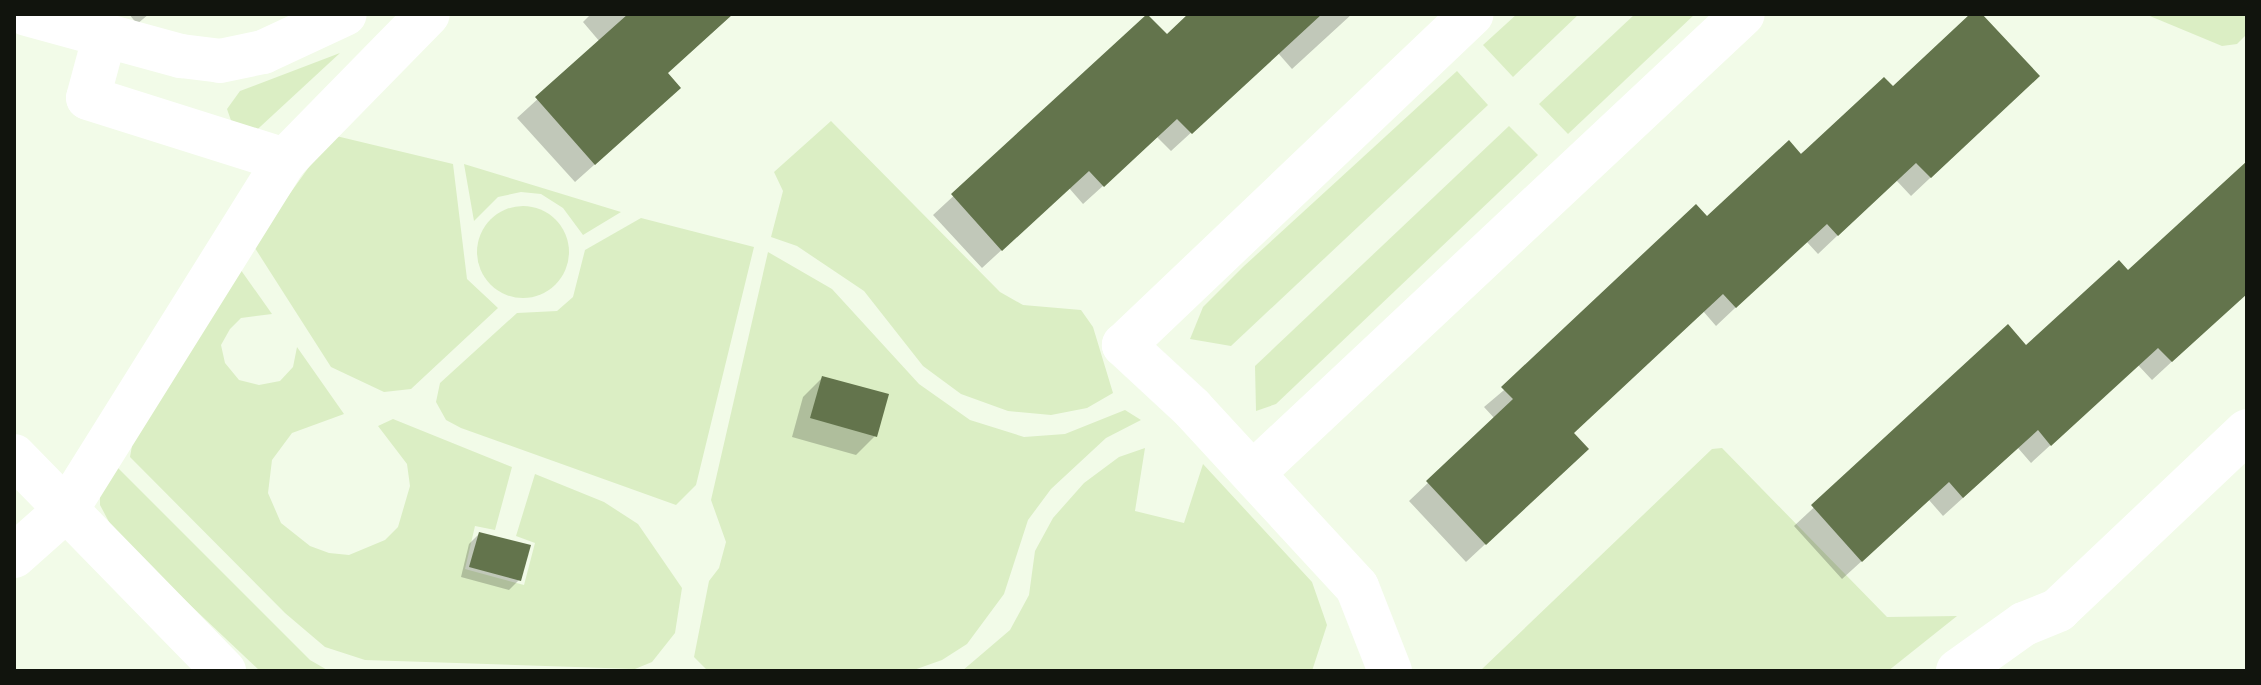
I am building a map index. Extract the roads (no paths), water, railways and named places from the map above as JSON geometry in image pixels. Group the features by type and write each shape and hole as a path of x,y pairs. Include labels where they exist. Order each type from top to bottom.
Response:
{"street":[{"path":"27,14 220,61 263,52 345,14"},
{"path":"14,556 67,509 285,160 428,14"},
{"path":"1390,671 1357,587 1253,473 1124,345 1471,14"},
{"path":"1253,473 1743,14"},
{"path":"105,35 88,98 285,160"},
{"path":"1958,671 2024,624 2058,610 2247,431"},
{"path":"14,456 224,671"}]}
